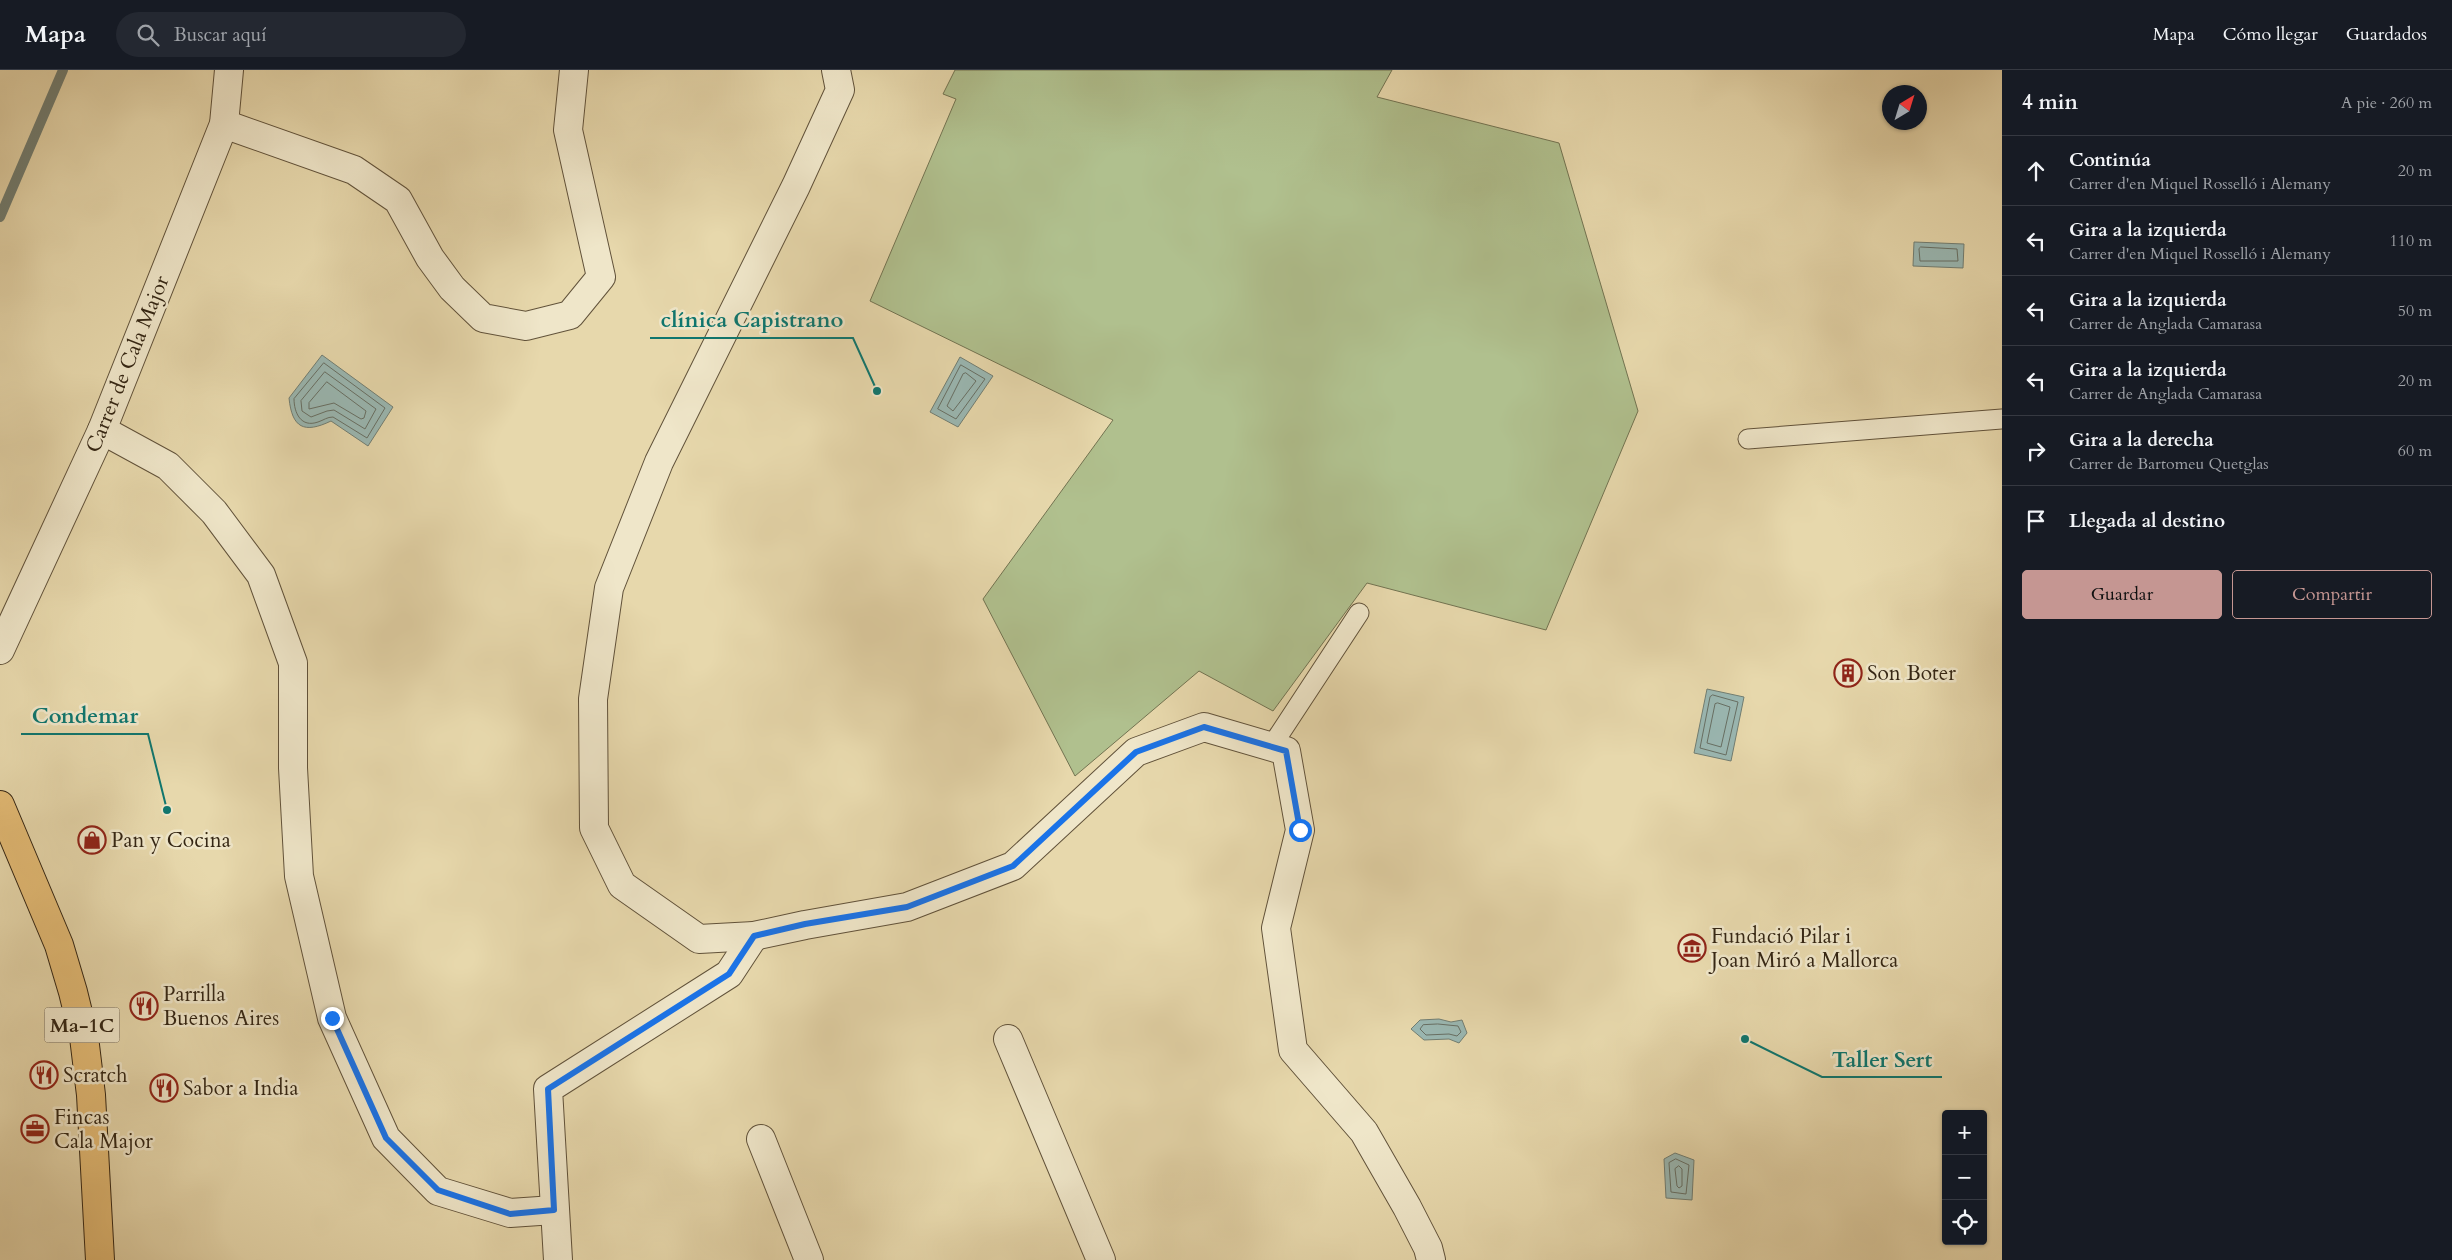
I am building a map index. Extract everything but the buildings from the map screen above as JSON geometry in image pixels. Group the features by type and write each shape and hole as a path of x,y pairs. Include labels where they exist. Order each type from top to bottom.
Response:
{"main road":[{"name":"Ma-1C","path":"0,805 59,945 74,992 84,1037 91,1103 100,1260"}],"street":[{"name":"Carrer de Cala Major","path":"0,650 102,430 224,124 228,70"},
{"path":"224,124 354,170 398,200 430,258 452,288 483,318 526,326 570,315 601,277 568,130 574,70"},
{"path":"836,70 840,90 796,186 659,462 609,588 593,699 594,828 622,885 699,939 754,936 805,924 907,907 1013,866 1136,752 1204,727 1286,751 1300,830 1276,928 1293,1050 1364,1132 1408,1207 1428,1248 1431,1260"},
{"path":"102,430 168,466 214,512 261,575 293,663 293,768 299,876 332,1018 386,1138 438,1190 510,1214 554,1210"},
{"path":"558,1260 548,1089 729,974 754,936"},
{"path":"1008,1039 1101,1260"},
{"path":"761,1139 809,1260"}],"lane":[{"path":"1748,439 2002,419"},
{"path":"1271,747 1360,614"}],"green space":[{"path":"955,70 1392,70 1377,97 1559,143 1638,411 1546,630 1367,583 1273,711 1199,671 1075,776 983,599 1113,420 870,301 956,99 943,94"}],"water":[{"path":"1914,242 1964,244 1963,268 1913,266"},
{"path":"322,355 393,407 368,446 331,421 313,427 301,426 296,422 289,398"},
{"path":"960,357 993,376 958,427 930,412"},
{"path":"1707,689 1744,697 1731,761 1694,753"},
{"path":"1439,1019 1451,1022 1462,1020 1467,1033 1459,1043 1449,1039 1424,1040 1411,1029 1420,1020"},
{"path":"1675,1153 1694,1160 1692,1200 1666,1198 1664,1159"}],"waterway":[{"path":"0,217 63,70"}],"place":[{"name":"clínica Capistrano","path":"877,391"},
{"name":"Son Boter","path":"1848,673"},
{"name":"Condemar","path":"167,810"},
{"name":"Pan y Cocina","path":"92,840"},
{"name":"Fundació Pilar i Joan Miró a Mallorca","path":"1692,948"},
{"name":"Parrilla Buenos Aires","path":"144,1006"},
{"name":"Taller Sert","path":"1745,1039"},
{"name":"Scratch","path":"44,1075"},
{"name":"Sabor a India","path":"164,1088"},
{"name":"Fincas Cala Major","path":"35,1129"}],"route":[{"path":"332,1018 386,1138 438,1190 510,1214 554,1210 548,1089 729,974 754,936 805,924 907,907 1013,866 1136,752 1204,727 1286,751 1300,830"}]}
